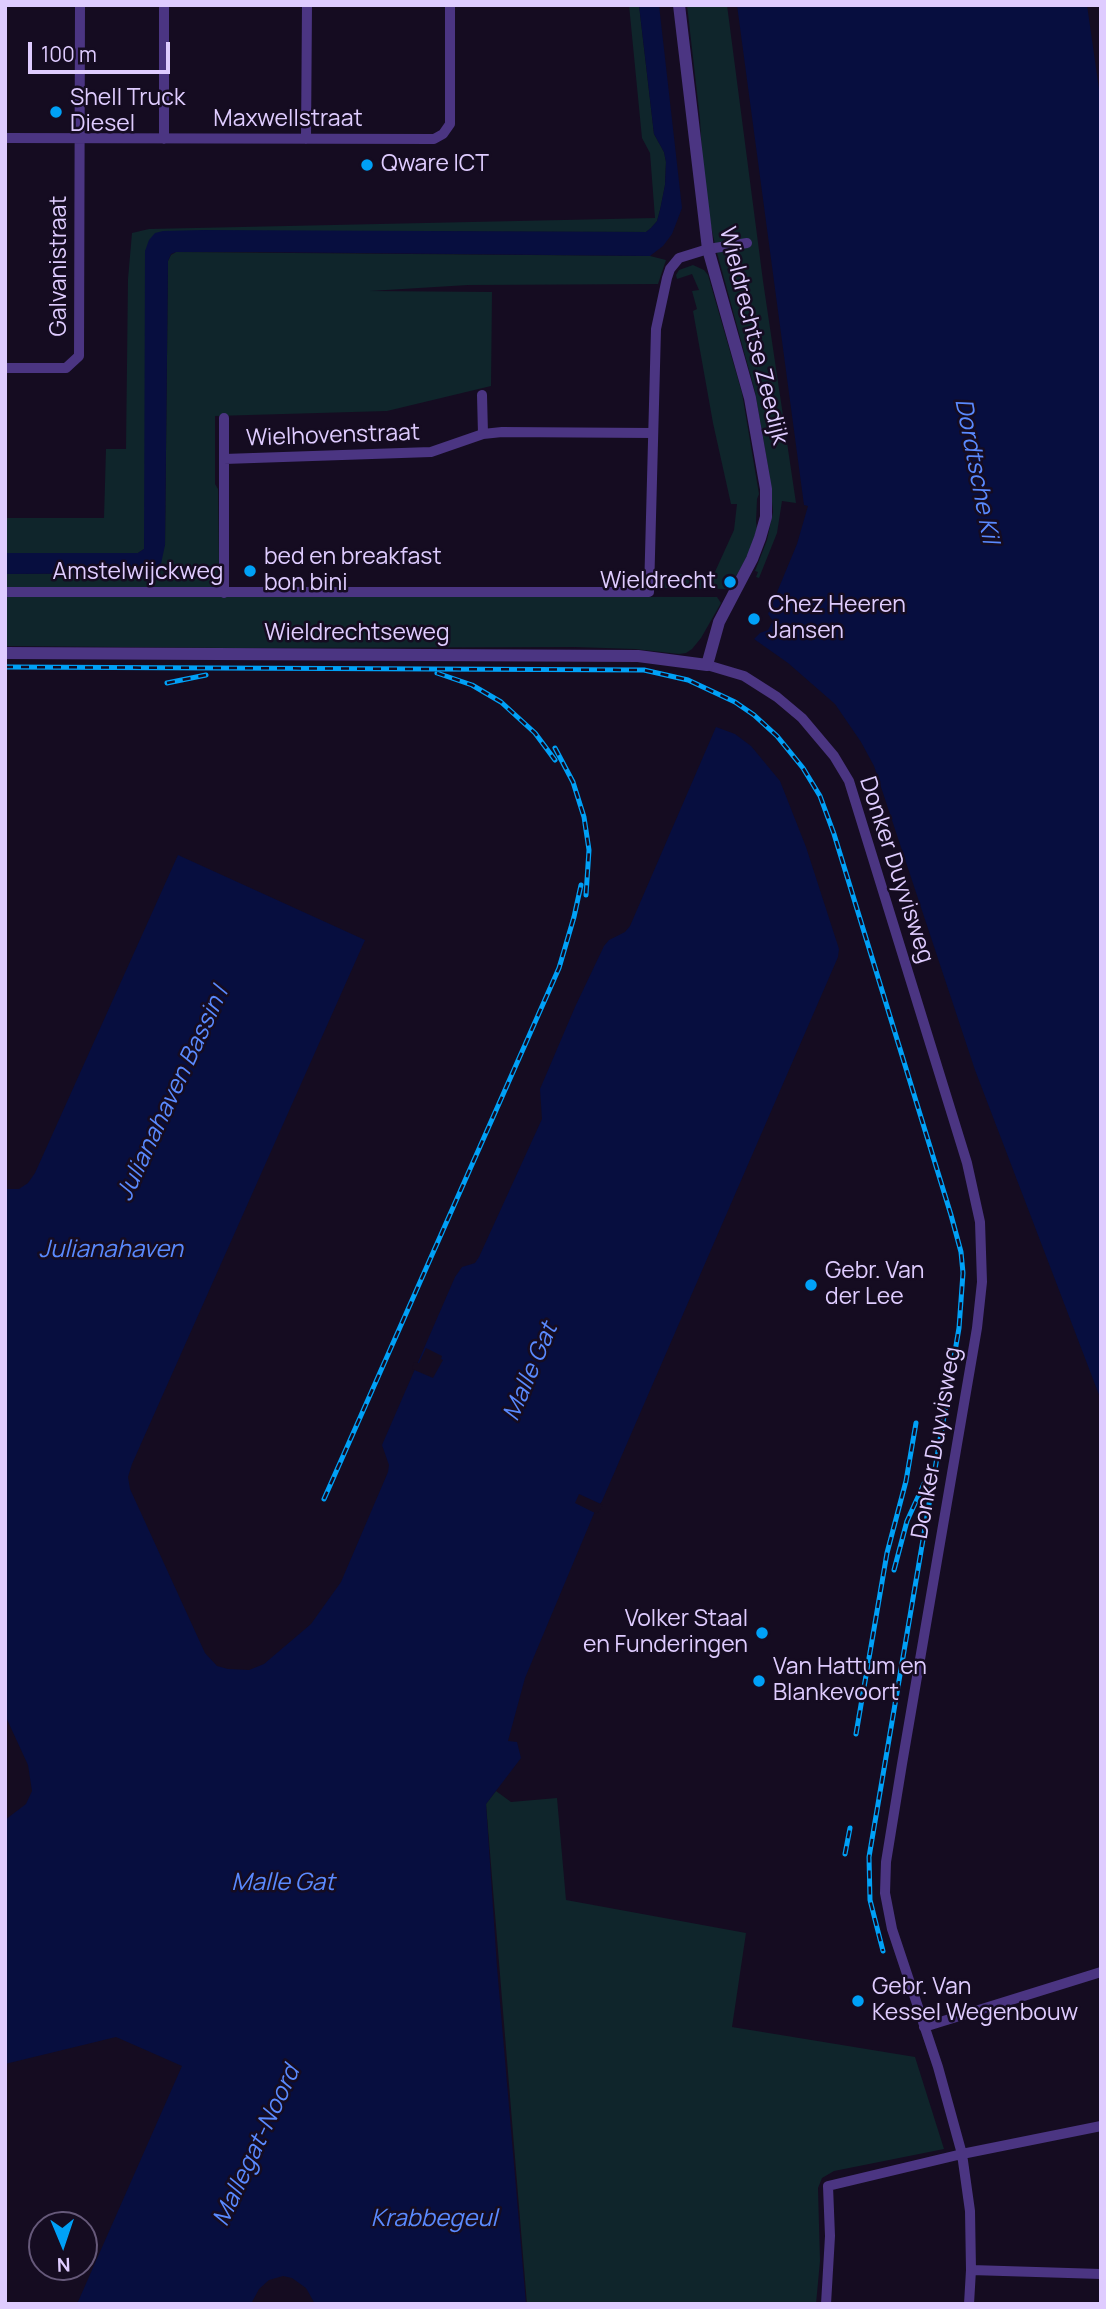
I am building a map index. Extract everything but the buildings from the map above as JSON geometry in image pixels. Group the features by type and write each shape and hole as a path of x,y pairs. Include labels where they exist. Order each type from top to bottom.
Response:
{"street":[{"name":"Galvanistraat","path":"5,368 66,368 79,356 80,5"},
{"path":"164,5 164,139"},
{"path":"306,139 307,5"},
{"name":"Maxwellstraat","path":"5,138 434,139 443,134 450,124 450,5"},
{"name":"Wieldrechtse Zeedijk","path":"679,5 708,249 750,398 766,489 766,512 752,559 719,622 708,665"},
{"path":"653,433 656,329 670,269 679,258 708,249 747,243"},
{"path":"482,395 483,435"},
{"path":"224,418 224,593"},
{"name":"Wielhovenstraat","path":"224,459 431,452 483,435 502,432 653,433"},
{"name":"Amstelwijckweg","path":"5,592 649,592 653,433"},
{"name":"Wieldrechtseweg","path":"5,653 638,656 708,665"},
{"name":"Donker Duyvisweg","path":"708,665 744,676 777,697 802,718 834,756 849,781 963,1150 975,1191 980,1222 982,1282 977,1328 886,1862 884,1893 892,1929 938,2067 962,2154 970,2211 969,2304"},
{"path":"924,2027 1101,1972"},
{"path":"826,2304 830,2236 828,2186 962,2154 1101,2126"},
{"path":"971,2270 1101,2274"}],"shaded area":[{"path":"629,5 639,5 654,134 664,152 666,162 660,210 657,221 651,228 646,232 163,231 144,549 138,553 5,553 5,518 104,518 106,449 126,449 128,279 132,233 149,229 655,218 650,153 642,138"},
{"path":"687,5 727,5 763,281 796,503 782,501 777,533 759,578 756,577 758,572 755,571 767,540 773,512 769,472 755,392 704,194 700,119"},
{"path":"176,252 650,256 666,260 658,284 468,285 370,291 492,292 491,386 387,411 215,416 219,569 218,584 215,588 5,588 5,574 147,573 165,545 168,261"},
{"path":"693,265 708,275 742,393 759,494 757,529 749,553 730,587 726,589 664,588 659,585 660,579 677,578 678,574 714,574 734,530 737,504 731,504 693,311 697,309 692,291 699,290 692,274 677,279 676,275 679,270"},
{"path":"5,596 717,597 721,603 692,649 679,654 575,647 5,646"},
{"path":"496,1791 511,1802 557,1798 566,1900 746,1933 732,2027 915,2057 944,2149 834,2171 822,2178 818,2188 820,2261 816,2304 527,2304 486,1804"}],"water":[{"path":"639,5 659,5 682,208 672,234 663,246 650,256 257,252 171,254 168,261 165,545 161,564 156,570 147,573 5,574 5,553 138,553 144,549 145,251 155,233 203,230 646,232 651,228 657,221 660,210 666,162 664,152 654,134"},
{"name":"Dordtsche Kil","path":"737,5 1087,5 1101,103 1101,1400 975,1070 874,766 835,704 788,663 754,639 768,630 773,621 768,614 797,544 808,506 804,505"},
{"name":"Malle Gat","path":"716,727 735,734 751,746 780,781 806,847 839,949 838,957 602,1501 595,1511 525,1678 508,1741 517,1742 521,1758 486,1804 526,2304 315,2304 306,2288 292,2278 283,2276 269,2280 259,2289 251,2304 77,2304 87,2281 98,2281 98,2256 182,2066 116,2037 5,2064 5,1820 26,1804 32,1791 28,1765 5,1715 5,1189 19,1189 28,1183 35,1173 178,855 365,940 128,1477 130,1489 205,1653 217,1666 228,1669 249,1670 264,1664 311,1624 341,1582 388,1472 389,1465 382,1445 455,1277 462,1267 475,1263 479,1257 542,1119 540,1089 604,946 630,926"}],"pier":[{"path":"426,1348 442,1356 443,1360 433,1378 412,1369 414,1362 419,1363"},
{"path":"579,1494 603,1505 597,1514 575,1503"}],"railway":[{"path":"5,667 644,670 688,680 735,702 777,736 803,768 820,796 834,834 951,1215 961,1252 963,1273 959,1328 869,1857 870,1900 883,1951"},
{"path":"437,673 472,685 501,702 535,733 555,760"},
{"path":"167,683 206,675"},
{"path":"555,748 573,782 584,817 589,850 586,895"},
{"path":"324,1499 559,968 581,885"},
{"path":"856,1734 887,1553 906,1481 916,1423"},
{"path":"894,1570 907,1521 928,1475"},
{"path":"845,1854 850,1828"}],"place":[{"name":"Shell Truck Diesel","path":"56,112"},
{"name":"Qware ICT","path":"367,165"},
{"name":"bed en breakfast bon bini","path":"250,571"},
{"name":"Wieldrecht","path":"730,582"},
{"name":"Chez Heeren Jansen","path":"754,619"},
{"name":"Gebr. Van der Lee","path":"811,1285"},
{"name":"Volker Staal en Funderingen","path":"762,1633"},
{"name":"Van Hattum en Blankevoort","path":"759,1681"},
{"name":"Gebr. Van Kessel Wegenbouw","path":"858,2001"}],"water label":[{"name":"Julianahaven Bassin I","path":"173,1094"},
{"name":"Julianahaven","path":"111,1250"},
{"name":"Mallegat-Noord","path":"257,2146"},
{"name":"Krabbegeul","path":"434,2219"}]}
